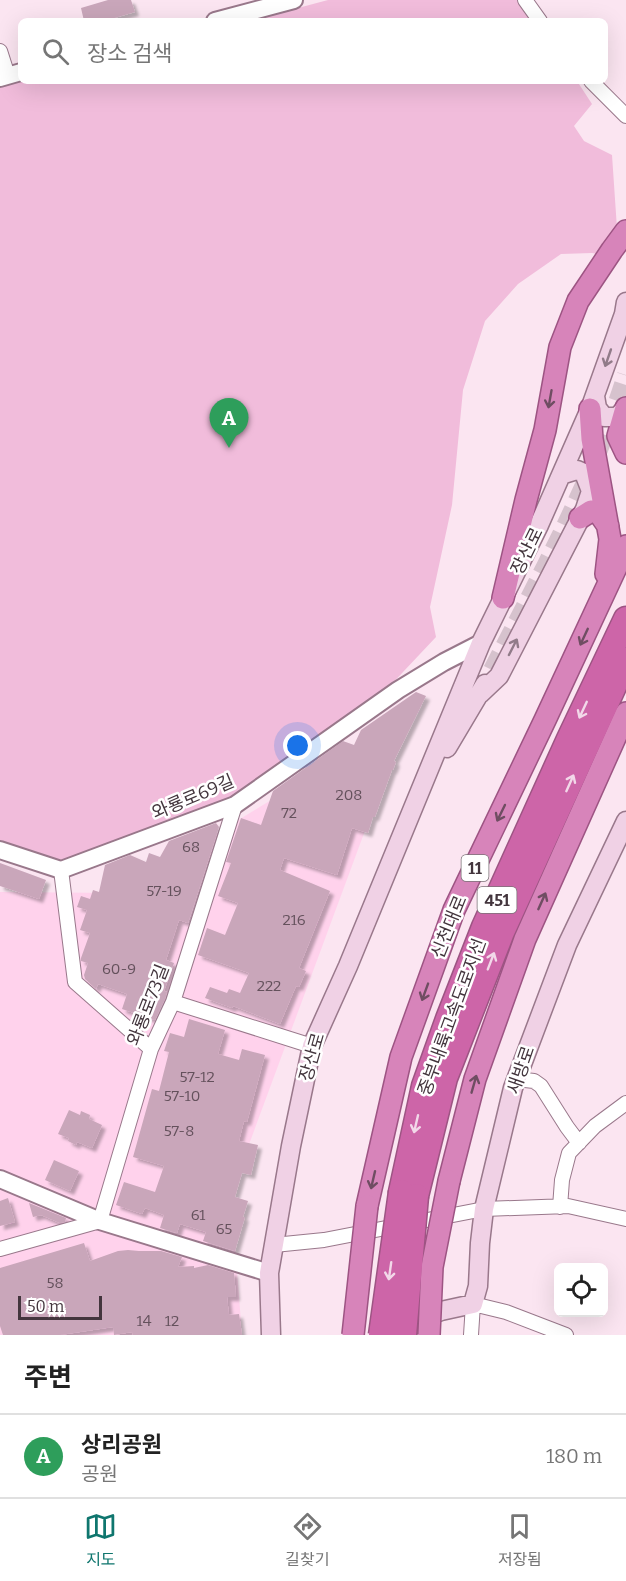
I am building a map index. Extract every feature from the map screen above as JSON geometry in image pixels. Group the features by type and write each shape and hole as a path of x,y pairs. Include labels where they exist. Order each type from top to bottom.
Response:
{"highway":[{"path":"503,598 545,430 560,347 578,301 626,231"},
{"path":"593,402 592,439 610,539 602,598"},
{"path":"626,408 618,436 626,453"},
{"path":"580,518 591,510 599,513 608,526"},
{"name":"신천대로","path":"353,1335 367,1206 401,1057 454,910 626,546"},
{"name":"중부내륙고속도로지선","path":"380,1335 409,1194 424,1086 484,927 626,620"},
{"name":"중부내륙고속도로지선","path":"404,1335 409,1194 445,1078 502,932 626,660"},
{"path":"429,1335 432,1267 448,1181 475,1079 525,939 626,713"}],"main road":[{"name":"장산로","path":"271,1335 269,1274 291,1146 312,1046 348,966 481,643 539,525 593,402 624,314 626,302"},
{"path":"593,402 604,417 617,417 626,408"},
{"path":"480,694 499,676 580,518 591,491 584,473 577,470 561,476"},
{"name":"장산로","path":"418,795 480,694 492,670"},
{"name":"새방로","path":"473,1304 478,1286 484,1209 516,1079 567,945 626,821"},
{"path":"380,1335 441,1311 473,1304"}],"street":[{"path":"226,18 294,0"},
{"path":"525,0 538,18"},
{"path":"0,51 10,75"},
{"path":"594,84 626,116"},
{"name":"와룡로69길","path":"61,870 235,805 398,690 481,643"},
{"name":"와룡로73길","path":"100,1221 152,1049 173,1002 235,805"},
{"path":"0,850 61,870 75,982 152,1049"},
{"path":"173,1002 312,1046"},
{"path":"516,1079 534,1081 541,1086 579,1143"},
{"path":"560,1207 562,1180 569,1153 595,1126 626,1103"},
{"path":"0,1179 100,1221 269,1274"},
{"path":"274,1245 324,1240 484,1209 568,1206 626,1219"},
{"path":"0,1249 100,1221"},
{"path":"473,1304 506,1312 566,1335"},
{"name":"새방로","path":"471,1335 473,1304"}],"shaded area":[{"path":"328,0 519,0 530,18 260,18"},
{"path":"18,82 18,84 579,84 592,104 574,126 584,141 612,155 619,258 592,253 561,254 518,284 485,321 463,390 452,505 430,607 436,637 387,689 233,799 58,864 0,844 0,87"},
{"path":"407,717 231,1193 242,1335 0,1335 0,892 119,893"}],"building":[{"path":"108,0 131,0 135,12 114,18 83,18 81,8"},
{"path":"416,692 426,696 394,761 396,762 375,817 373,817 368,833 352,828 337,875 284,858 280,870 330,891 299,968 306,971 299,987 296,986 280,1024 205,998 210,987 227,993 229,989 240,993 249,973 198,955 207,928 225,935 238,903 218,896 231,863 226,862 241,818 261,825 273,791 343,741 354,745 361,730"},
{"path":"216,823 219,827 188,923 179,920 166,960 174,963 164,991 167,992 165,999 155,1020 122,1009 127,994 98,984 96,989 85,979 88,963 81,961 81,958 90,933 80,930 87,910 77,907 81,896 90,899 93,890 99,892 105,865 130,855 146,862 149,853 160,857 169,841"},
{"path":"0,863 46,880 39,899 0,886"},
{"path":"189,1019 225,1030 218,1054 239,1060 242,1049 265,1055 247,1122 244,1121 239,1141 258,1145 251,1175 242,1173 235,1197 248,1201 235,1251 203,1241 206,1232 180,1224 177,1233 160,1228 164,1215 145,1208 142,1214 116,1205 124,1182 155,1192 164,1166 133,1157 152,1089 159,1091 169,1052 164,1051 170,1033 184,1037"},
{"path":"69,1110 80,1115 81,1111 90,1115 89,1119 102,1125 92,1148 77,1142 76,1145 68,1141 69,1138 58,1134"},
{"path":"54,1160 79,1171 70,1191 45,1180"},
{"path":"8,1198 15,1222 0,1226 0,1201"},
{"path":"29,1203 66,1218 65,1222 60,1223 41,1215 33,1217"},
{"path":"84,1243 90,1261 118,1251 161,1251 182,1257 178,1267 194,1266 194,1268 208,1265 234,1273 236,1297 227,1297 229,1315 239,1314 242,1335 133,1335 132,1332 114,1335 113,1327 60,1335 3,1335 0,1326 0,1268"}],"tunnel":[{"path":"492,670 582,488 626,375"}],"place":[{"name":"상리공원","path":"229,448"}]}
